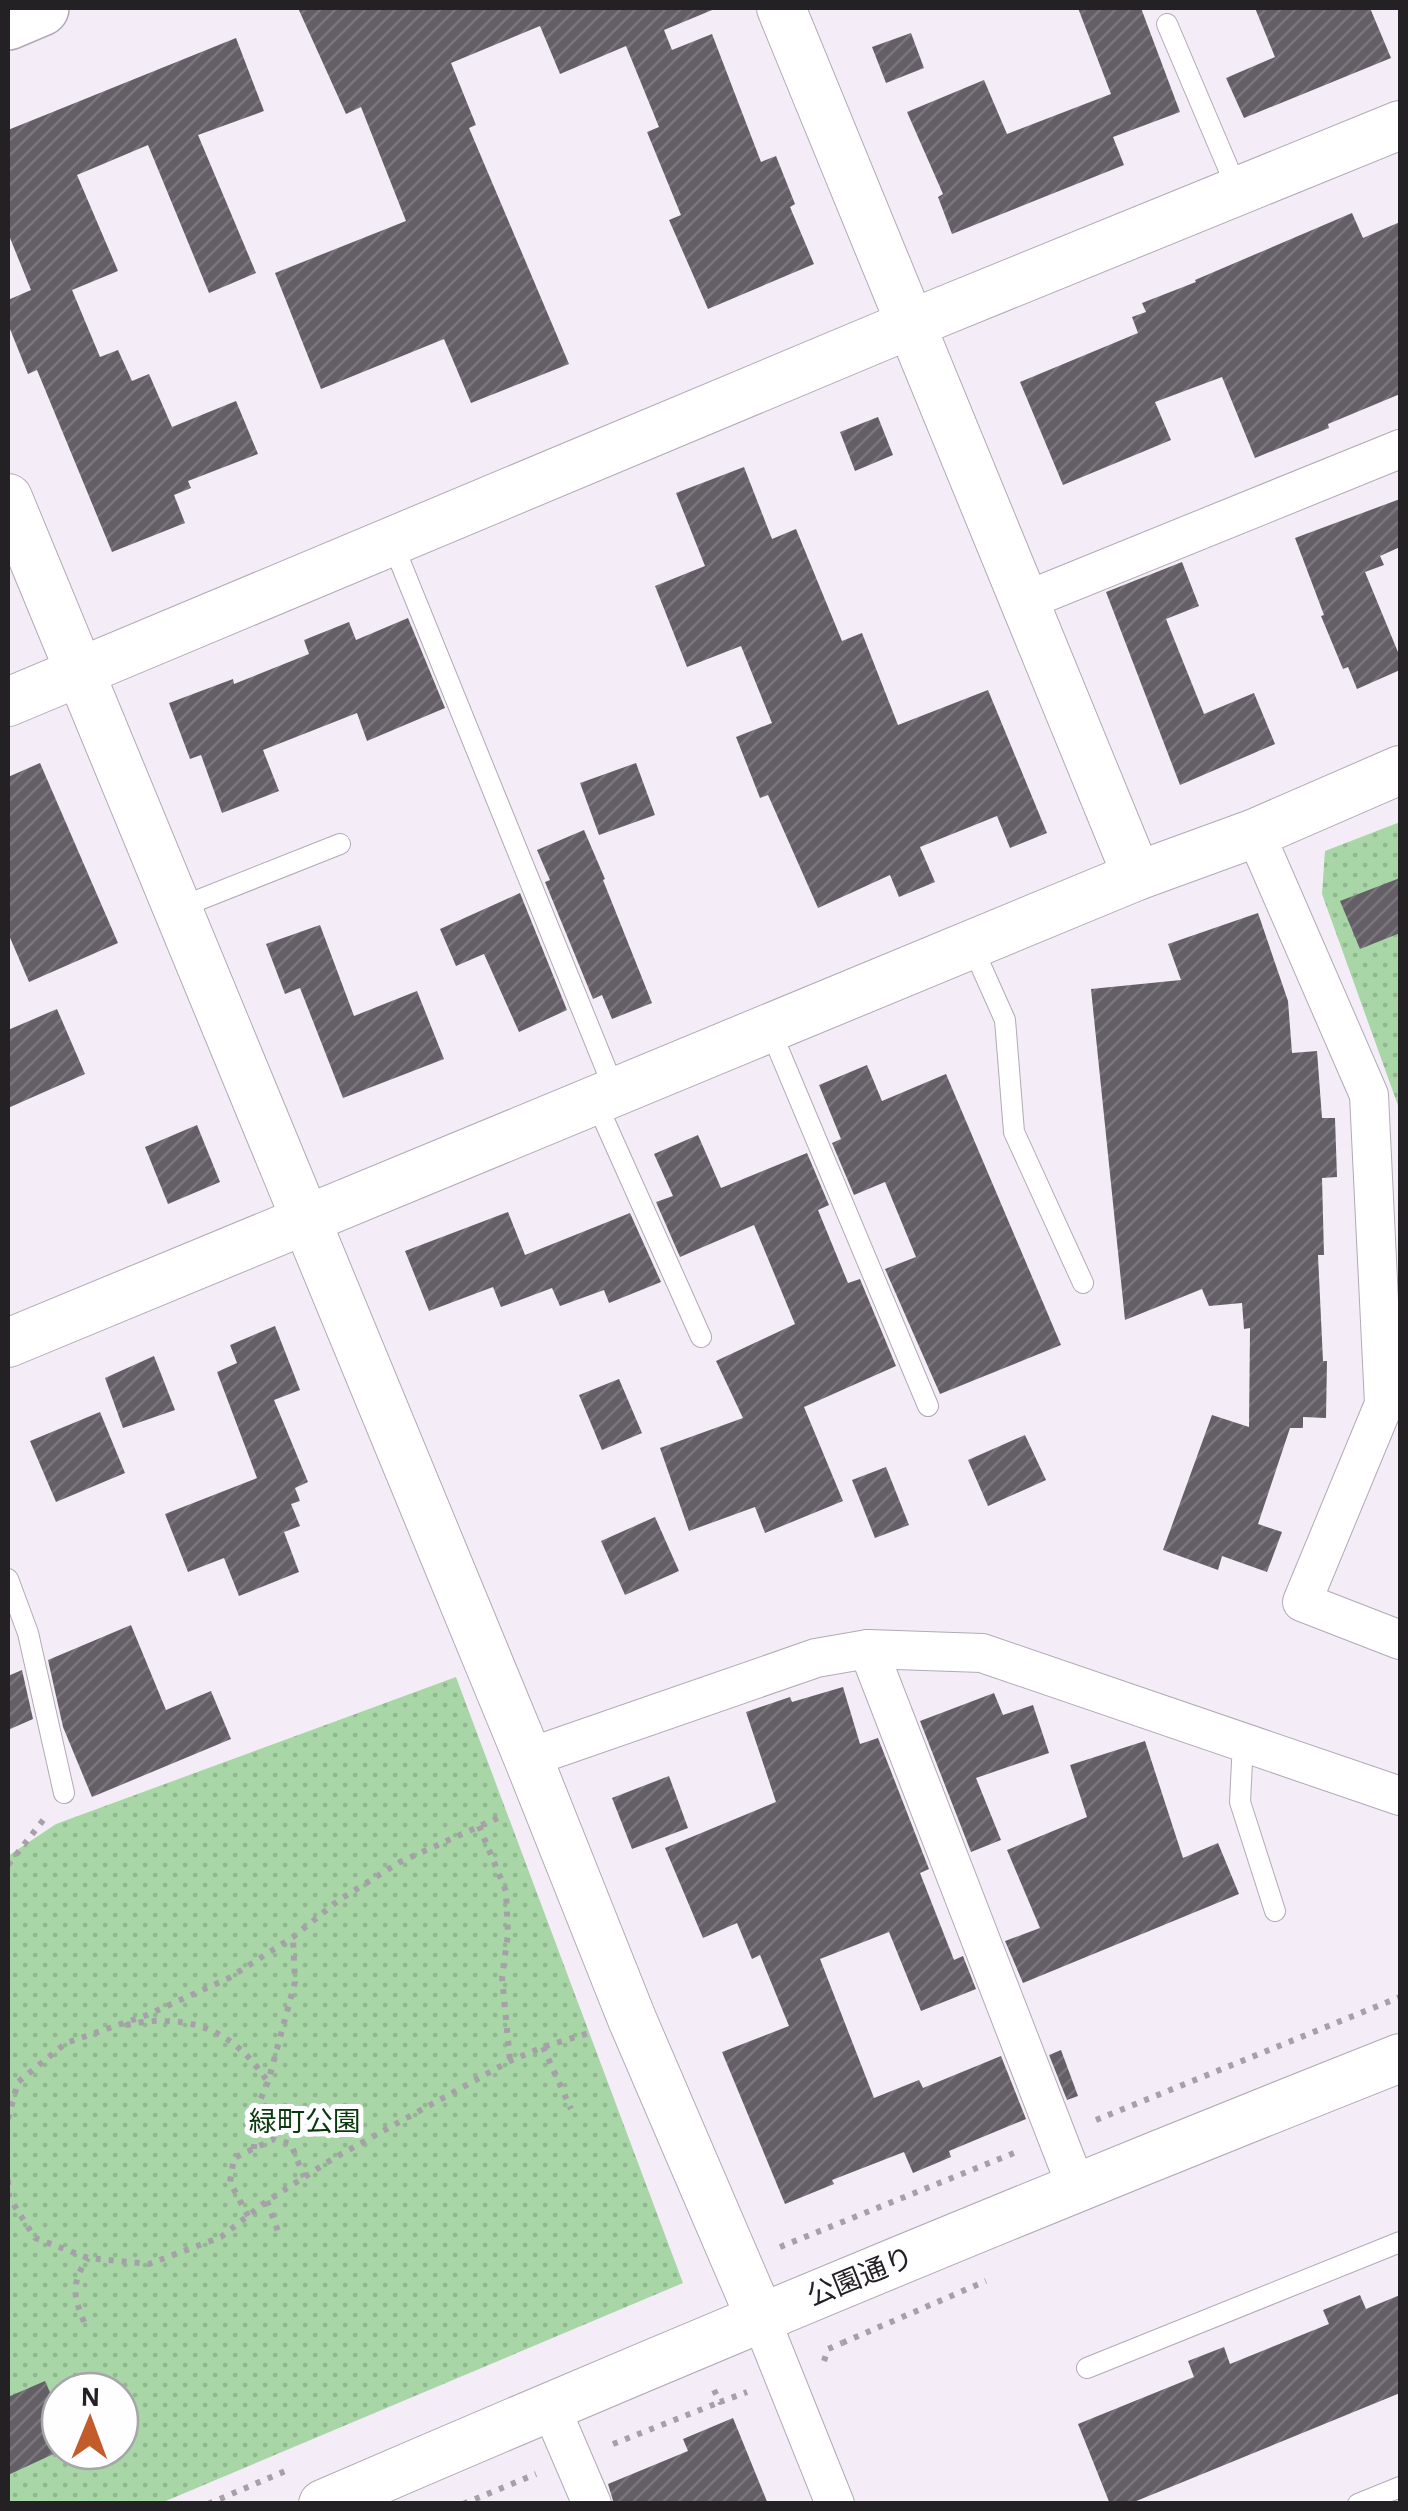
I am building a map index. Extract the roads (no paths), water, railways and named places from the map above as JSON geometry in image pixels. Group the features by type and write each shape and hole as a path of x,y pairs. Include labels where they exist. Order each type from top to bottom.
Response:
{"main road":[{"path":"8,22 42,8"}],"street":[{"path":"782,8 1137,876"},
{"path":"8,702 911,324 1400,125"},
{"path":"1025,601 1400,449"},
{"path":"8,498 835,2504"},
{"path":"8,1344 1400,770"},
{"path":"1254,833 1368,1095 1384,1404 1302,1602 1400,1640"},
{"path":"536,1777 816,1658 868,1649 982,1654 1400,1796"},
{"path":"868,1649 1076,2186"},
{"name":"公園通り","path":"322,2504 1076,2186 1400,2058"},
{"path":"550,2406 592,2504"}],"lane":[{"path":"1167,24 1238,192"},
{"path":"392,542 701,1336"},
{"path":"176,909 340,844"},
{"path":"971,944 1005,1020 1014,1132 1084,1283"},
{"path":"769,1028 928,1406"},
{"path":"8,1578 28,1633 64,1793"},
{"path":"1243,1742 1240,1802 1275,1911"},
{"path":"1088,2368 1400,2242"},
{"path":"1358,2504 1400,2486"}],"park label":[{"name":"緑町公園","path":"305,2121"}]}
